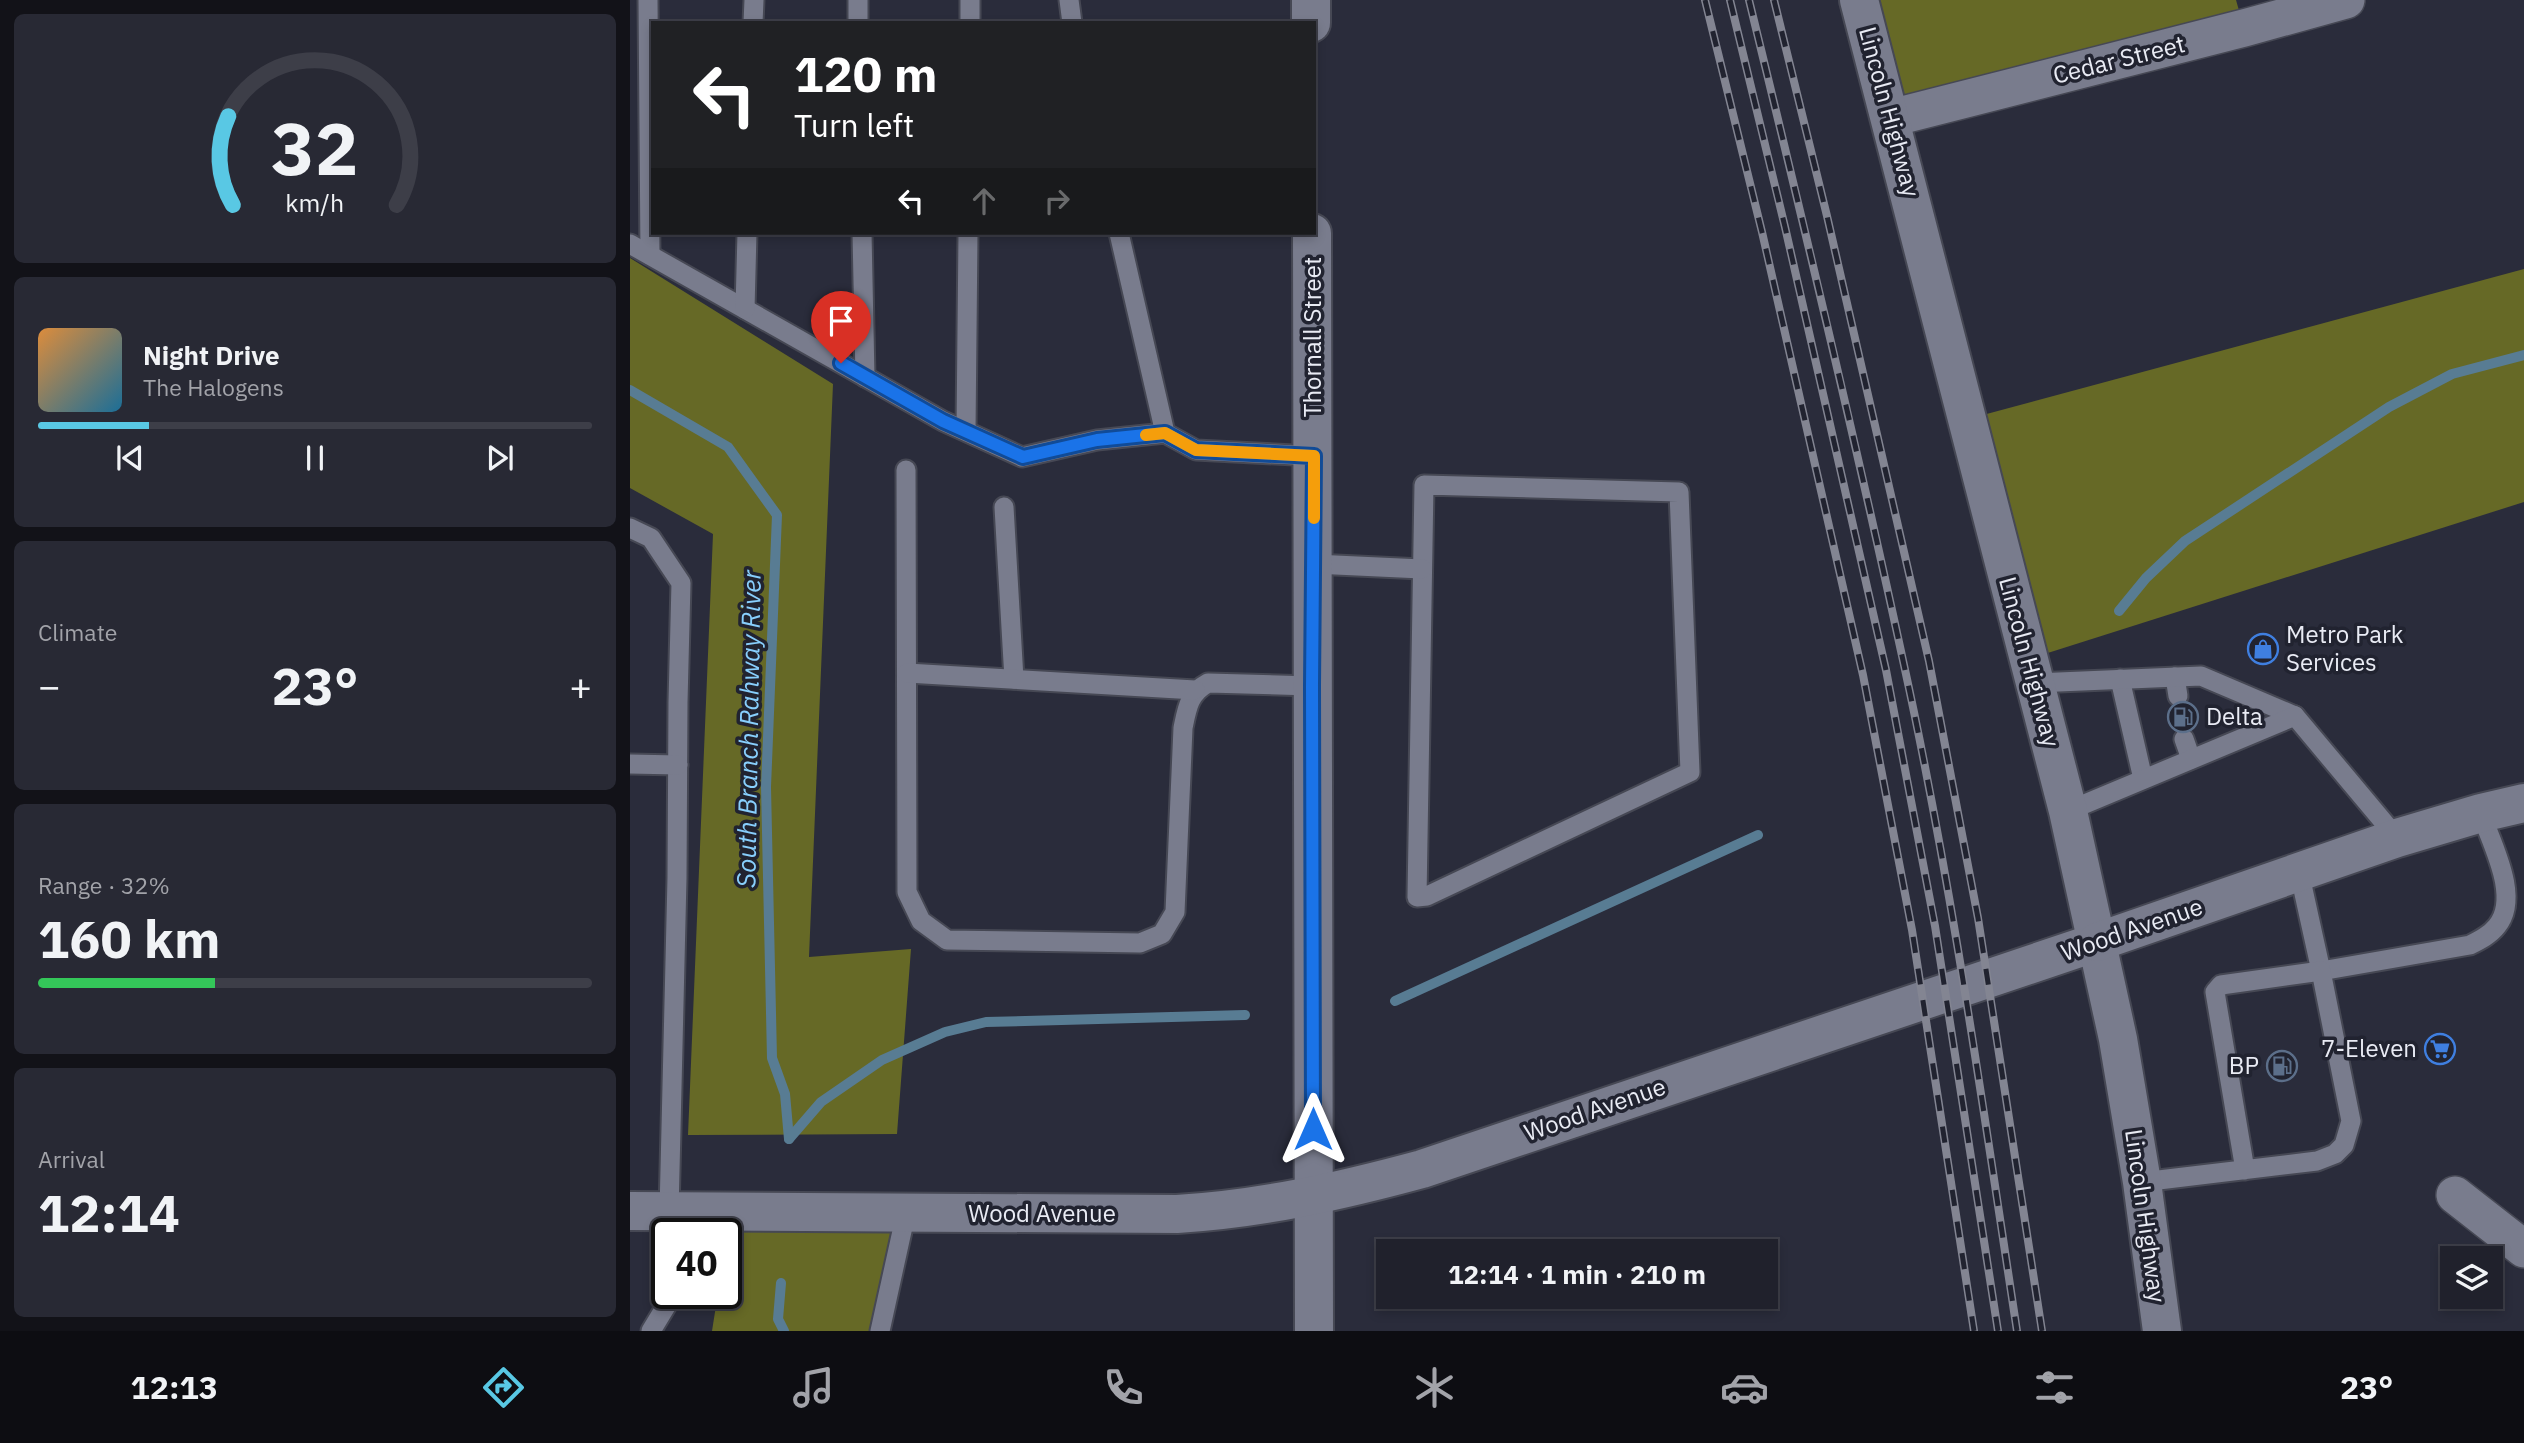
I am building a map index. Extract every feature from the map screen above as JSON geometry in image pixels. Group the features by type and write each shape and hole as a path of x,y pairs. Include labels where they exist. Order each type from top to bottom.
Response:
{"street":[{"path":"1311,0 1311,21"},
{"name":"Lincoln Highway","path":"1859,0 2067,811 2118,1039 2142,1182 2162,1331"},
{"name":"Cedar Street","path":"1891,118 2346,0"},
{"name":"Thornall Street","path":"1312,235 1314,1331"},
{"name":"Wood Avenue","path":"742,1222 906,1213 1177,1214 1244,1209 1314,1197 1422,1169 2397,838 2524,803"},
{"path":"2455,1195 2524,1249"},
{"name":"Wood Avenue","path":"630,1211 669,1212 695,1218"}],"lane":[{"path":"648,0 650,255"},
{"path":"753,21 754,0"},
{"path":"858,0 858,21"},
{"path":"970,0 970,21"},
{"path":"1069,0 1072,21"},
{"path":"745,309 747,235"},
{"path":"862,235 865,377"},
{"path":"966,431 968,235"},
{"path":"1119,235 1165,433"},
{"path":"630,244 943,421 1023,457 1097,440 1165,433 1196,450 1314,456"},
{"path":"906,470 908,892 921,921 947,940 1140,943 1163,934 1175,912 1183,728 1187,706 1195,690"},
{"path":"1424,485 1679,492 1690,772 1427,896 1418,897 1422,569 1424,485"},
{"path":"1004,507 1014,679"},
{"path":"630,528 651,538 681,583 669,1212"},
{"path":"1314,564 1422,569"},
{"path":"907,673 1195,690 1208,683 1312,686"},
{"path":"2035,683 2120,679 2176,687 2201,676 2295,716 2397,838"},
{"path":"2120,679 2143,779"},
{"path":"2067,811 2295,716"},
{"path":"2184,739 2191,760"},
{"path":"630,764 678,765"},
{"path":"2245,1170 2215,992 2221,985 2470,945 2489,935 2499,925 2504,912 2507,886 2481,813"},
{"path":"2142,1182 2317,1161 2334,1154 2344,1145 2351,1121 2348,1099 2299,871"},
{"path":"880,1331 906,1213"},
{"path":"651,1331 664,1309"}],"shaded area":[{"path":"1859,0 2236,0 2244,28 1891,118"},
{"path":"630,258 833,384 809,957 911,949 897,1134 688,1135 713,534 630,488"},
{"path":"2524,269 2524,502 2029,659 1968,419"},
{"path":"723,1212 906,1213 880,1331 712,1331 715,1309 742,1309 742,1218 723,1218"}],"waterway":[{"path":"2119,611 2146,578 2185,541 2389,407 2452,374 2524,355"},
{"name":"South Branch Rahway River","path":"630,390 728,447 777,515 766,787 772,1058 785,1094 789,1139"},
{"path":"1395,1001 1758,835"},
{"path":"789,1139 821,1102 882,1060 945,1032 986,1022 1245,1015"},
{"name":"South Branch Rahway River","path":"781,1283 778,1319 784,1331"}],"railway":[{"path":"1705,0 1762,232 1863,675 1912,930 1974,1331"},
{"path":"1730,0 1886,670 1935,926 1998,1331"},
{"path":"1749,0 1848,415 1921,748 1966,997 2017,1331"},
{"path":"1774,0 1827,216 1929,661 1978,918 2042,1331"}],"slow traffic":[{"path":"1146,435 1165,433 1196,450 1314,456 1314,518"}],"place":[{"name":"Metro Park Services","path":"2263,649"},
{"name":"Delta","path":"2183,717"},
{"name":"7-Eleven","path":"2440,1049"},
{"name":"BP","path":"2282,1066"}],"route":[{"path":"841,363 943,421 1023,457 1097,440 1165,433 1196,450 1314,456 1313,1129"}]}
